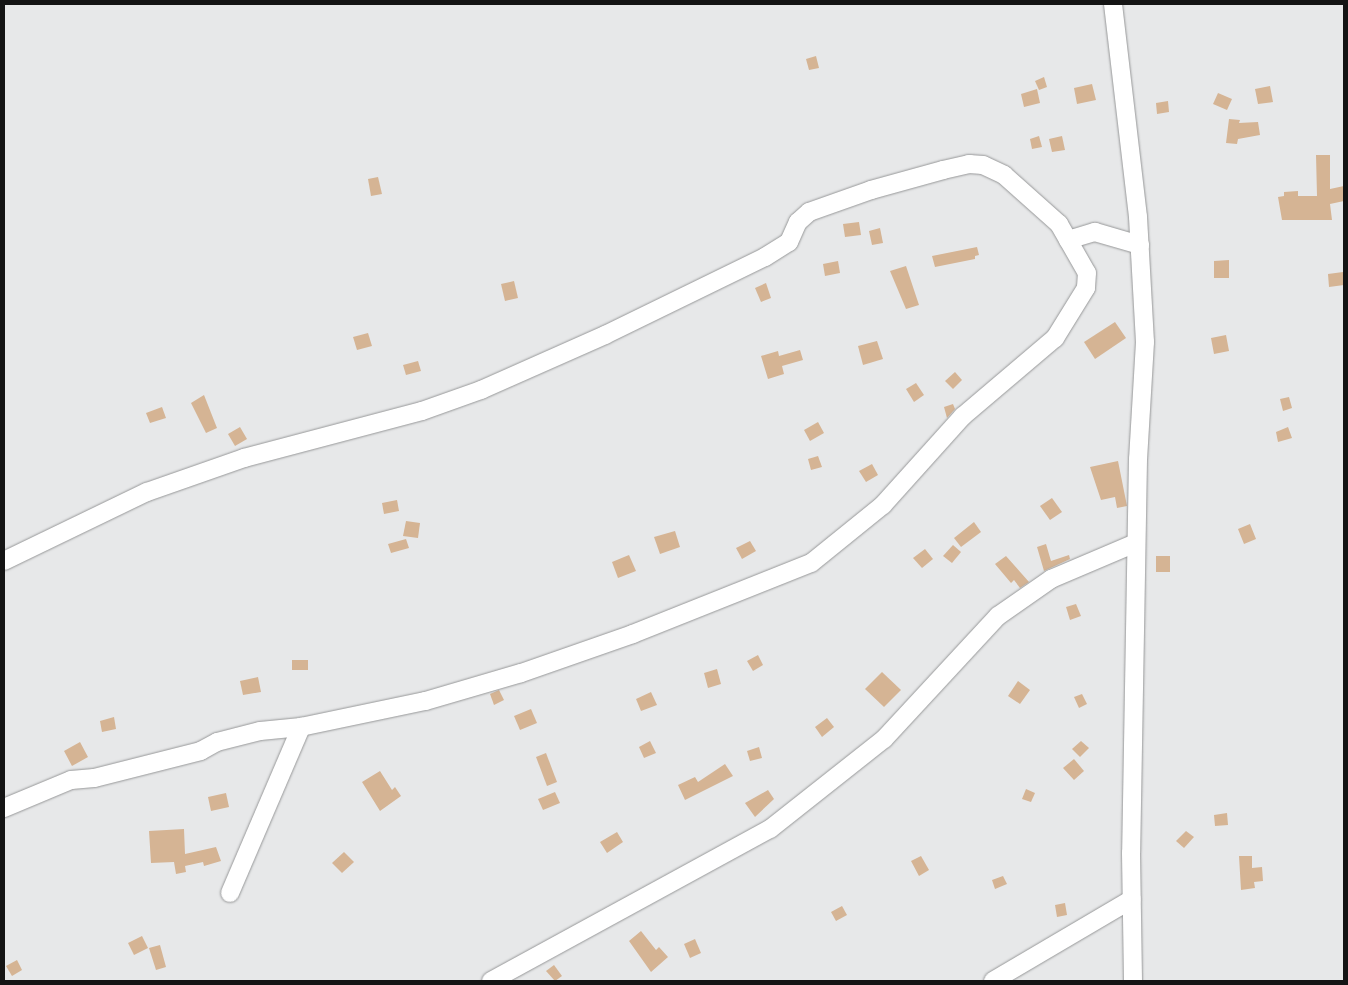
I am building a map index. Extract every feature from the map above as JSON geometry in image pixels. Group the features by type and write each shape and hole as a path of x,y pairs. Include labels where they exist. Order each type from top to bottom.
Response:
{"street":[{"path":"1113,4 1140,245 1145,342 1136,543 1132,900 1133,981"},
{"path":"4,561 147,492 244,458 422,411 481,390 614,331 765,257 790,242 798,222 809,212 871,190 969,164 983,165 1013,182 1059,224 1084,268 1087,280 1055,338 970,410 883,504 817,559 794,571 633,634 521,673 425,701 301,727 251,733 201,751 94,778 71,780 4,808"},
{"path":"1068,240 1094,232 1140,245"},
{"path":"491,981 770,828 884,739 998,616 1051,579 1136,543"},
{"path":"230,893 301,727"},
{"path":"993,981 1132,900"}],"building":[{"path":"816,56 819,68 809,70 806,59"},
{"path":"1044,77 1047,87 1039,90 1035,81"},
{"path":"1092,84 1096,100 1077,104 1074,88"},
{"path":"1270,86 1273,102 1258,104 1255,89"},
{"path":"1037,89 1040,103 1024,107 1021,94"},
{"path":"1218,93 1232,99 1227,110 1213,104"},
{"path":"1168,101 1169,112 1157,114 1156,103"},
{"path":"1229,119 1240,120 1239,123 1258,122 1260,135 1238,139 1237,144 1226,143"},
{"path":"1039,136 1042,147 1032,149 1030,139"},
{"path":"1062,136 1065,150 1052,152 1049,139"},
{"path":"1316,155 1330,155 1330,189 1344,186 1344,201 1330,204 1332,220 1282,220 1278,197 1284,196 1284,192 1298,191 1298,196 1317,196"},
{"path":"378,177 382,194 371,196 368,179"},
{"path":"859,222 861,235 845,237 843,224"},
{"path":"880,228 883,243 872,245 869,231"},
{"path":"977,247 979,255 975,256 975,259 935,267 932,256"},
{"path":"1229,260 1229,278 1214,278 1214,261"},
{"path":"838,261 840,273 825,276 823,264"},
{"path":"906,266 919,305 906,309 890,271"},
{"path":"1343,272 1344,285 1329,287 1328,274"},
{"path":"514,281 518,298 505,301 501,284"},
{"path":"766,283 771,298 761,302 755,288"},
{"path":"1115,322 1126,338 1095,359 1084,342"},
{"path":"368,333 372,346 357,350 353,337"},
{"path":"1226,335 1229,351 1214,354 1211,338"},
{"path":"877,341 883,359 863,365 858,346"},
{"path":"800,350 803,360 782,366 784,374 768,379 761,356 778,351 779,356"},
{"path":"418,361 421,371 406,375 403,365"},
{"path":"955,372 962,380 953,389 945,381"},
{"path":"916,383 924,395 914,402 906,389"},
{"path":"204,395 217,428 206,433 191,403"},
{"path":"1289,397 1292,408 1283,411 1280,399"},
{"path":"953,404 955,409 947,418 944,407"},
{"path":"162,407 166,418 150,423 146,413"},
{"path":"818,422 824,433 810,441 804,430"},
{"path":"240,427 247,439 235,446 228,434"},
{"path":"1288,427 1292,438 1278,442 1276,432"},
{"path":"818,456 822,467 811,470 808,459"},
{"path":"1118,461 1127,506 1117,508 1115,497 1101,500 1090,467"},
{"path":"872,464 878,475 866,482 859,471"},
{"path":"1052,498 1062,512 1050,520 1040,506"},
{"path":"397,500 399,511 384,514 382,503"},
{"path":"406,521 420,523 418,538 403,536"},
{"path":"974,522 981,532 961,547 954,538"},
{"path":"1250,524 1256,539 1244,544 1238,529"},
{"path":"675,531 680,547 660,554 654,537"},
{"path":"406,539 409,548 391,553 388,544"},
{"path":"750,541 756,551 742,559 736,548"},
{"path":"1046,544 1051,561 1069,555 1070,559 1044,571 1037,547"},
{"path":"953,545 961,552 952,563 943,556"},
{"path":"925,549 933,559 922,568 913,558"},
{"path":"629,555 636,571 618,578 612,562"},
{"path":"1006,556 1029,582 1020,588 1014,580 1011,583 995,564"},
{"path":"1156,556 1170,556 1170,572 1156,572"},
{"path":"1076,604 1081,616 1070,620 1066,607"},
{"path":"758,655 763,665 753,671 747,661"},
{"path":"292,660 308,660 308,670 292,670"},
{"path":"717,669 721,684 708,688 704,673"},
{"path":"882,672 901,690 884,707 865,689"},
{"path":"258,677 261,692 243,695 240,681"},
{"path":"1018,681 1030,690 1020,704 1008,696"},
{"path":"499,690 504,700 494,705 490,694"},
{"path":"651,692 657,705 641,711 636,699"},
{"path":"1082,694 1087,704 1079,708 1074,697"},
{"path":"531,709 537,723 520,730 514,716"},
{"path":"114,717 116,729 102,732 100,721"},
{"path":"827,718 834,727 822,737 815,727"},
{"path":"650,741 656,753 644,758 639,747"},
{"path":"1081,741 1089,748 1080,757 1072,749"},
{"path":"80,742 88,757 72,766 64,751"},
{"path":"759,747 762,758 750,761 747,751"},
{"path":"546,753 557,782 547,786 536,757"},
{"path":"1074,759 1084,771 1074,780 1063,768"},
{"path":"725,764 733,776 685,800 678,785 695,777 698,782"},
{"path":"380,771 392,790 395,787 401,796 380,811 362,782"},
{"path":"1026,789 1035,793 1031,802 1022,799"},
{"path":"768,790 774,799 755,817 745,803"},
{"path":"555,792 560,803 543,810 538,799"},
{"path":"226,793 229,807 211,811 208,797"},
{"path":"1227,813 1228,825 1215,826 1214,815"},
{"path":"184,829 185,854 216,847 221,861 204,866 203,862 185,866 186,872 176,874 174,862 151,863 149,831"},
{"path":"1186,831 1194,837 1184,848 1176,841"},
{"path":"617,832 623,842 607,853 600,842"},
{"path":"344,852 354,862 342,873 332,863"},
{"path":"921,856 929,870 919,876 911,861"},
{"path":"1239,856 1252,856 1252,868 1262,867 1263,881 1254,882 1255,888 1241,890"},
{"path":"1003,876 1007,884 995,889 992,880"},
{"path":"1065,903 1067,915 1057,917 1055,905"},
{"path":"842,906 847,915 836,921 831,912"},
{"path":"641,931 656,950 659,947 668,957 651,972 629,941"},
{"path":"142,936 148,948 134,955 128,943"},
{"path":"695,939 701,953 690,958 684,944"},
{"path":"160,945 166,967 156,970 149,948"},
{"path":"17,960 22,970 12,976 6,966"},
{"path":"554,965 562,976 555,981 546,971"}]}
